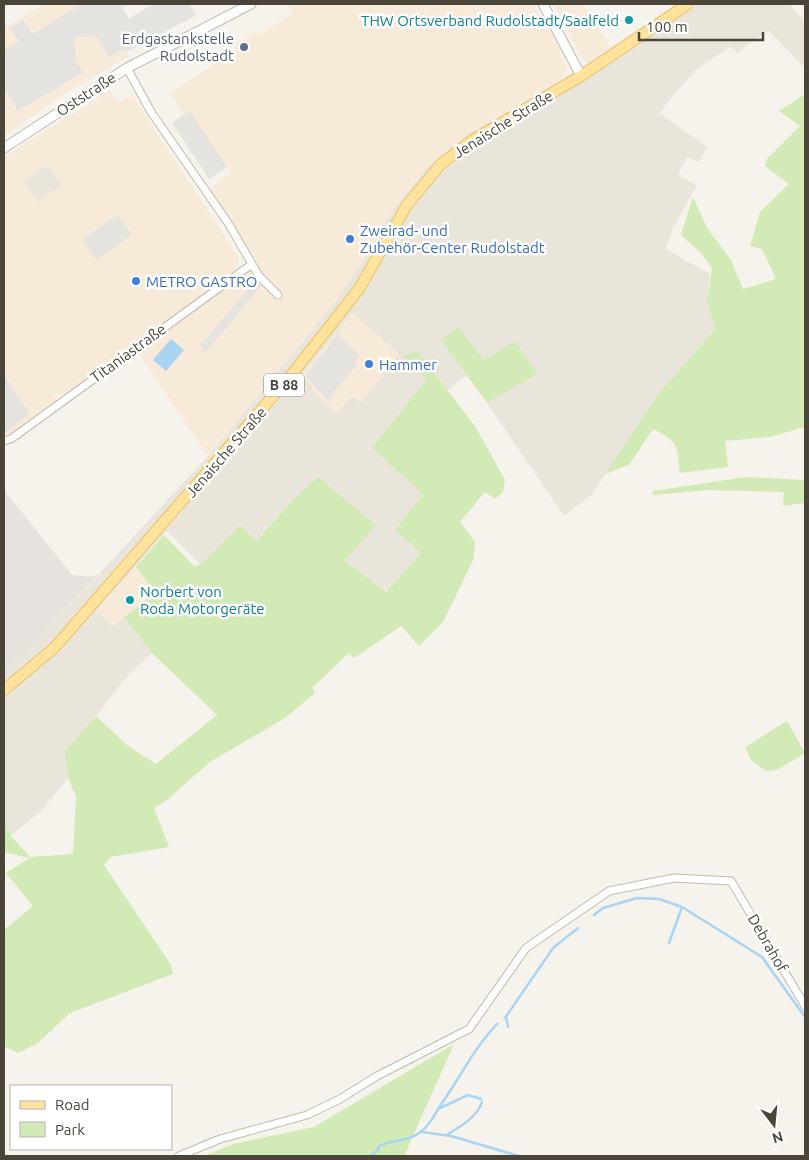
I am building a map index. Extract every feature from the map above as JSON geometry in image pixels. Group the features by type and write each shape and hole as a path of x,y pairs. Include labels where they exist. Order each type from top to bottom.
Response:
{"main road":[{"name":"Jenaische Straße","path":"4,690 54,648 274,398 359,289 410,201 441,164 471,141 581,76 688,4"}],"street":[{"name":"Oststraße","path":"4,148 127,68 251,4"},
{"path":"543,4 581,76"},
{"path":"127,68 151,112 212,200 259,276 278,295"},
{"name":"Titaniastraße","path":"4,441 11,439 252,264"},
{"name":"Debrahof","path":"179,1156 220,1138 308,1115 340,1099 377,1076 469,1029 526,948 609,891 674,878 731,881 805,1006"}],"shaded area":[{"path":"44,4 98,4 129,56 68,91 4,136 4,28"},
{"path":"83,4 127,4 122,7 129,19 153,4 189,4 196,15 127,52 125,49 109,57 96,36 74,37 76,61 83,72 18,111 4,88 4,50 19,42 10,28 24,20 32,34"},
{"path":"288,4 532,4 561,50 559,52 566,66 563,78 551,87 467,135 429,165 394,208 362,262 334,303 208,456 137,351 258,263 208,189 231,173 190,112 184,115 170,93 236,50 234,46 257,32 259,35 293,14"},
{"path":"553,4 583,4 611,49 587,63 581,56"},
{"path":"677,4 790,4 805,22 805,68 768,30 737,53 730,47 695,70 659,113 707,147 699,162 687,157 678,175 697,185 673,228 666,249 710,274 707,301 715,329 659,393 592,494 564,516 487,403 536,374 483,361 459,327 456,359 467,375 447,390 417,351 404,357 428,379 423,494 395,530 422,553 385,592 345,561 376,525 291,502 255,541 202,563 199,563 167,531 97,610 112,626 124,617 152,653 128,675 96,716 65,750 68,778 42,810 11,836 4,818 4,669 25,654 208,456 334,303 362,262 394,208 429,165 467,135 551,87"},
{"path":"110,90 118,103 132,95 239,258 233,272 65,394 54,396 57,401 4,438 4,157","holes":["48,165 62,186 38,202 23,181"]},
{"path":"190,111 227,167 209,179 172,123"},
{"path":"48,165 62,186 38,202 23,181"},
{"path":"118,215 132,235 96,260 82,239"},
{"path":"255,281 261,286 206,352 200,346"},
{"path":"353,313 399,354 361,403 352,396 337,413 325,405 302,375"},
{"path":"338,334 360,356 355,363 357,365 329,398 331,400 329,402 305,376"},
{"path":"4,375 30,414 4,433"},
{"path":"4,490 72,575 92,577 98,574 25,654 4,669"},
{"path":"136,567 155,593 112,626 97,610"}],"green space":[{"path":"805,94 805,427 770,437 725,441 728,467 680,473 675,446 668,438 653,429 629,465 605,474 659,393 715,329 707,301 712,268 702,254 681,235 693,197 707,228 731,260 743,289 776,279 762,249 750,246 760,212 789,184 765,166 766,160 800,126 779,111"},
{"path":"459,327 483,360 515,341 537,374 487,403 441,340"},
{"path":"417,351 475,426 505,480 503,492 495,499 485,492 460,522 475,542 474,558 443,622 419,646 401,626 354,658 349,653 312,688 315,693 285,718 210,762 167,800 154,808 169,847 111,857 104,865 171,965 173,974 70,1013 38,1043 18,1053 4,1046 4,930 33,906 6,873 30,858 4,852 4,818 11,836 30,857 73,854 76,796 68,778 65,750 96,716 128,746 156,764 217,715 152,653 124,617 155,593 136,567 164,535 195,567 206,560 240,525 256,541 291,502 318,477 376,525 345,561 386,592 421,553 395,530 423,494 372,448 427,379 403,357"},
{"path":"746,477 805,480 805,503 783,506 784,492 708,490 653,495 653,491"},
{"path":"787,721 805,753 777,770 766,771 751,760 745,747"},
{"path":"454,1044 404,1156 203,1156 233,1144 314,1127"}],"water":[{"path":"171,339 184,350 166,371 153,360"}],"waterway":[{"path":"594,915 603,908 637,898 659,899 682,907 762,957 805,1017"},
{"path":"669,943 682,907"},
{"path":"505,1018 553,948 578,928"},
{"path":"506,1017 508,1027"},
{"path":"370,1156 378,1150 379,1146 412,1137 425,1128 474,1052 497,1024"},
{"path":"438,1109 468,1095 481,1099"},
{"path":"448,1134 473,1116 482,1102"},
{"path":"422,1132 451,1136 519,1156"}],"place":[{"name":"THW Ortsverband Rudolstadt/Saalfeld","path":"629,20"},
{"name":"Erdgastankstelle Rudolstadt","path":"244,47"},
{"name":"Zweirad- und Zubehör-Center Rudolstadt","path":"350,239"},
{"name":"METRO GASTRO","path":"136,281"},
{"name":"Hammer","path":"369,364"},
{"name":"Norbert von Roda Motorgeräte","path":"130,600"}]}
